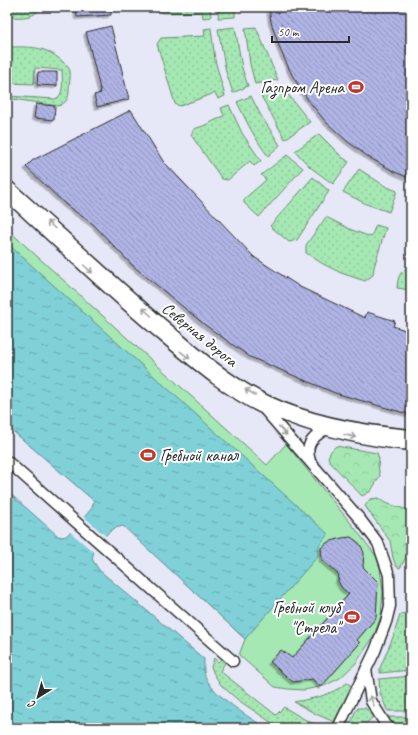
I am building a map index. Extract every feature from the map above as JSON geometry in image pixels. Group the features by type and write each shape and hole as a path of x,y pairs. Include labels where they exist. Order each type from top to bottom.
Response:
{"street":[{"name":"Северная дорога","path":"7,184 145,310 180,340 263,404"},
{"name":"Северная дорога","path":"7,195 140,316 224,385 244,398 365,439 411,445"},
{"path":"263,404 311,463 359,518 378,544 389,575 390,606 386,622 380,639 338,728"},
{"name":"Северная дорога","path":"325,426 366,429 394,434 411,435"},
{"path":"311,463 308,455 310,441 325,426"},
{"path":"7,461 233,661"},
{"path":"366,669 371,701 386,725 390,728"}],"green space":[{"path":"7,7 37,7 37,12 27,17 7,17"},
{"path":"155,7 210,7 211,17 203,18 202,12 162,13 156,10"},
{"path":"219,7 235,7 235,17 218,18"},
{"path":"235,27 242,68 248,86 233,93 226,72 218,29"},
{"path":"256,27 278,80 255,84 250,64 245,28"},
{"path":"211,28 215,60 225,96 218,99 215,93 180,106 175,104 157,44 161,38 205,36 204,29"},
{"path":"7,47 36,48 49,52 62,61 70,71 69,95 67,100 58,106 7,98 7,96 55,99 62,91 62,70 35,68 34,84 7,83"},
{"path":"283,88 310,122 285,139 260,94"},
{"path":"251,96 260,114 280,145 268,156 251,130 237,102"},
{"path":"229,105 242,133 261,161 254,166 250,161 228,180 222,179 191,135 194,129 224,116 221,108"},
{"path":"319,134 349,162 333,184 310,167 295,151"},
{"path":"287,155 303,168 259,217 244,203 244,199 266,180 261,175"},
{"path":"359,169 385,186 397,191 389,212 366,204 343,192"},
{"path":"313,177 329,191 297,240 289,242 270,226"},
{"path":"326,217 352,230 371,237 376,225 386,228 373,275 365,281 341,273 306,253 306,245"},
{"name":"Гребной канал","path":"7,229 267,465 286,444 376,556 380,568 383,592 381,616 374,636 356,663 340,678 324,686 304,690 275,687 239,655 245,639 123,525 7,426"},
{"path":"411,267 410,290 397,288 400,275"},
{"path":"336,446 377,453 379,459 378,466 380,476 371,491 362,496 330,462 328,457"},
{"path":"378,498 385,503 408,510 411,528 411,554 408,554 400,568 396,566 393,558 390,541 365,506 370,499"},
{"path":"405,613 408,617 411,670 380,673 380,668 393,637 400,615"},
{"path":"214,658 218,662 222,658 226,661 220,671 276,715 284,707 322,728 278,727 238,700 221,685 211,667"},
{"path":"411,676 411,711 387,710 380,693 379,679"},
{"path":"347,683 352,686 334,722 294,702 328,694"},
{"path":"358,708 365,708 371,713 372,718 361,728 350,728 355,712"},
{"path":"386,717 411,717 411,728 397,727"}],"water":[{"name":"Гребной канал","path":"7,243 328,534 319,546 318,556 245,639 123,526 115,528 108,533 95,547 92,559 99,570 204,659 205,676 216,692 233,706 266,728 7,728 7,491 58,536 62,537 66,536 74,529 92,508 94,501 7,426"}],"pier":[{"path":"83,516 107,537 97,548 96,554 69,531"}],"building":[{"path":"76,7 111,7 111,15 77,17"},
{"name":"Газпром Арена","path":"269,7 411,7 411,179 370,158 347,141 326,122 308,100 292,75 280,49 271,22"},
{"path":"111,26 129,99 97,107 94,95 101,93 86,32"},
{"path":"38,72 57,72 57,86 37,85"},
{"path":"36,104 55,106 54,120 34,118"},
{"path":"131,110 163,161 254,257 300,287 365,318 367,312 395,321 393,326 411,332 411,415 335,393 250,357 205,325 132,265 93,224 66,205 26,167 33,160"},
{"path":"351,537 359,543 364,553 363,567 378,582 376,618 357,640 360,643 321,687 312,679 293,682 270,662 281,650 292,658 349,594 342,588 338,581 339,575 322,560 321,548 328,542"}],"place":[{"name":"Газпром Арена","path":"356,87"},
{"name":"Гребной канал","path":"148,455"},
{"name":"Гребной клуб \"Стрела\"","path":"352,617"}]}
